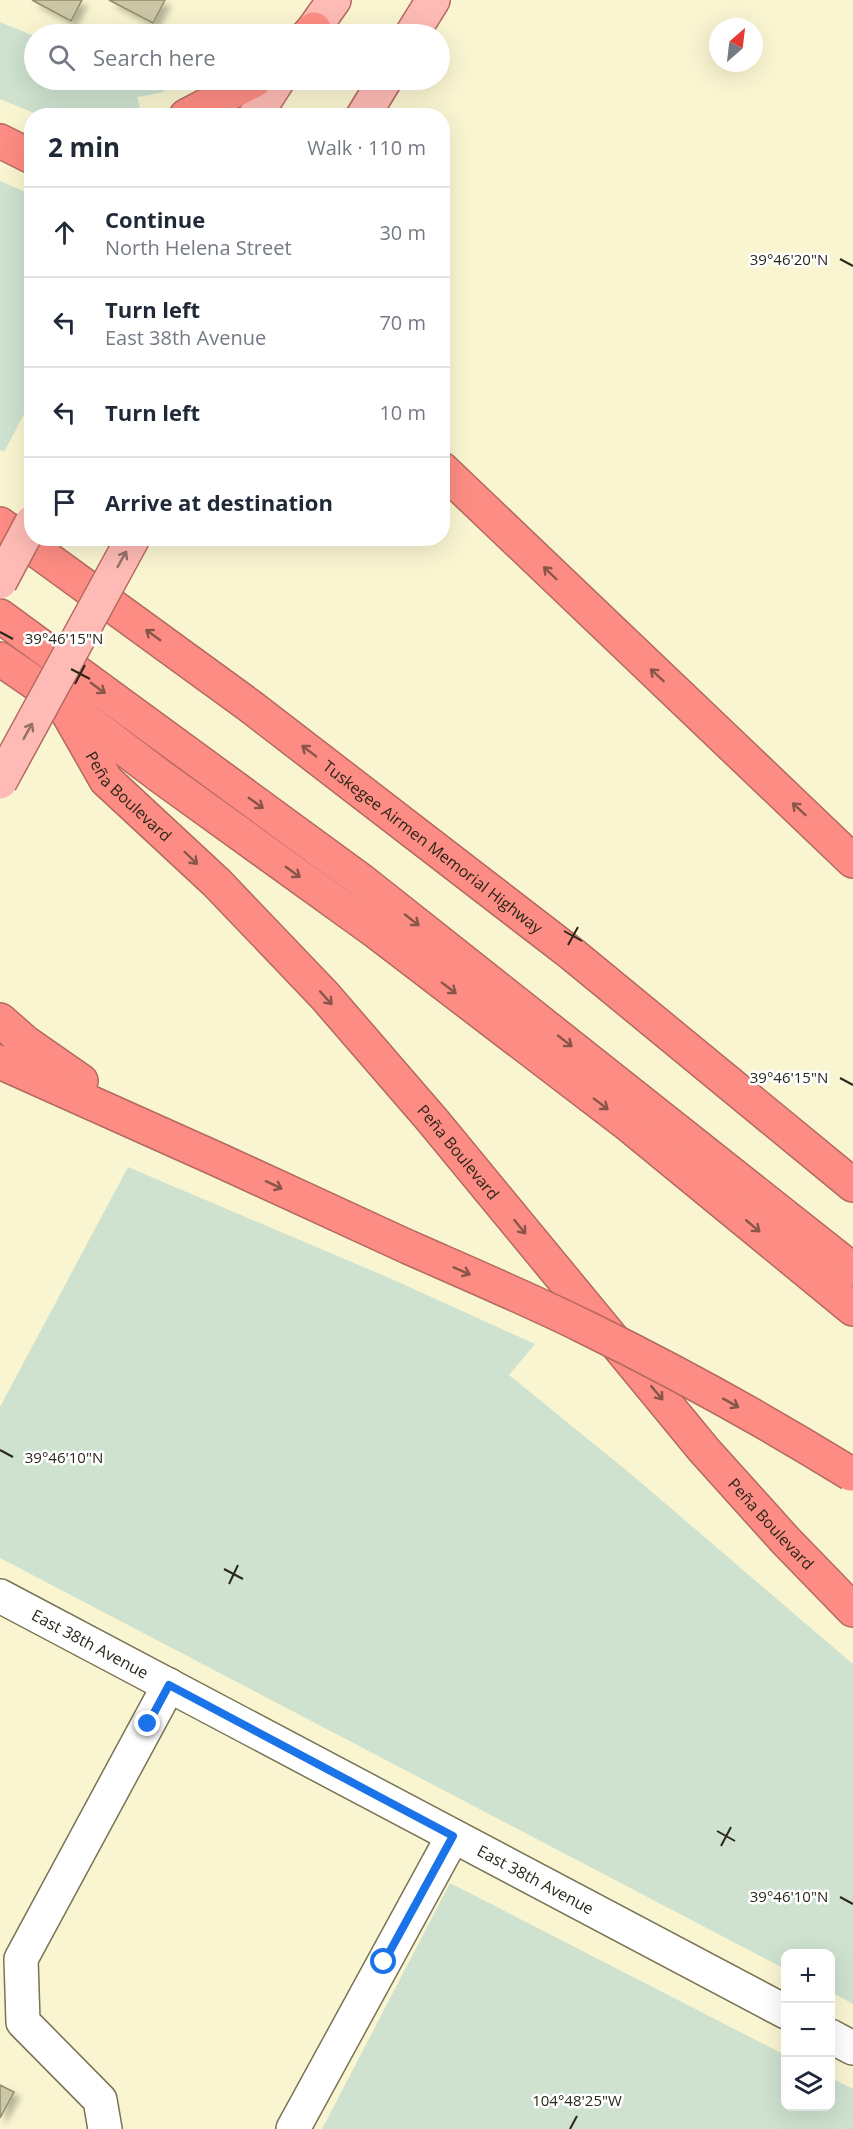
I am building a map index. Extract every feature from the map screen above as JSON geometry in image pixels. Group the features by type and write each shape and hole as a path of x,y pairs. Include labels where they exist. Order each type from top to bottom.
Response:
{"highway":[{"path":"201,108 236,90"},
{"path":"0,125 24,130"},
{"path":"0,141 24,153"},
{"path":"450,477 853,861"},
{"name":"Tuskegee Airmen Memorial Highway","path":"0,524 24,542"},
{"name":"Tuskegee Airmen Memorial Highway","path":"30,546 259,713 572,954 853,1185"},
{"path":"0,616 362,881 853,1270"},
{"path":"0,659 61,701 160,776 375,931 621,1119 853,1309"},
{"name":"Peña Boulevard","path":"61,701 106,780 217,883 325,996 433,1121 711,1457 785,1540 853,1610"},
{"path":"572,954 853,1159"},
{"path":"0,1020 25,1042 70,1073 221,1161"},
{"path":"0,1062 564,1317 733,1404 852,1474"}],"main road":[{"path":"317,24 334,0"},
{"path":"418,24 433,0"},
{"path":"260,108 272,90"},
{"path":"368,108 379,90"},
{"path":"0,582 24,537"},
{"path":"0,782 129,546"}],"street":[{"name":"East 38th Avenue","path":"0,1596 781,2010"},
{"path":"105,2129 100,2100 23,2022 21,1959 169,1685"},
{"path":"293,2129 453,1836"},
{"path":"835,2038 853,2048"}],"green space":[{"path":"0,22 24,32 24,90 163,90 164,92 137,97 140,108 24,109 0,99"},
{"path":"0,181 24,192 24,414 4,452 0,450"},
{"path":"128,1167 394,1280 535,1344 509,1375 632,1475 853,1664 853,2004 835,1994 835,1949 781,1949 781,1967 0,1558 0,1407"},
{"path":"450,1883 781,2053 781,2111 835,2111 835,2080 853,2089 853,2129 322,2129"}],"building":[{"path":"32,0 82,0 71,21"},
{"path":"109,0 165,0 153,23"},
{"path":"0,2085 14,2092 0,2118"}],"route":[{"path":"148,1724 169,1685 453,1836 384,1962"}]}
